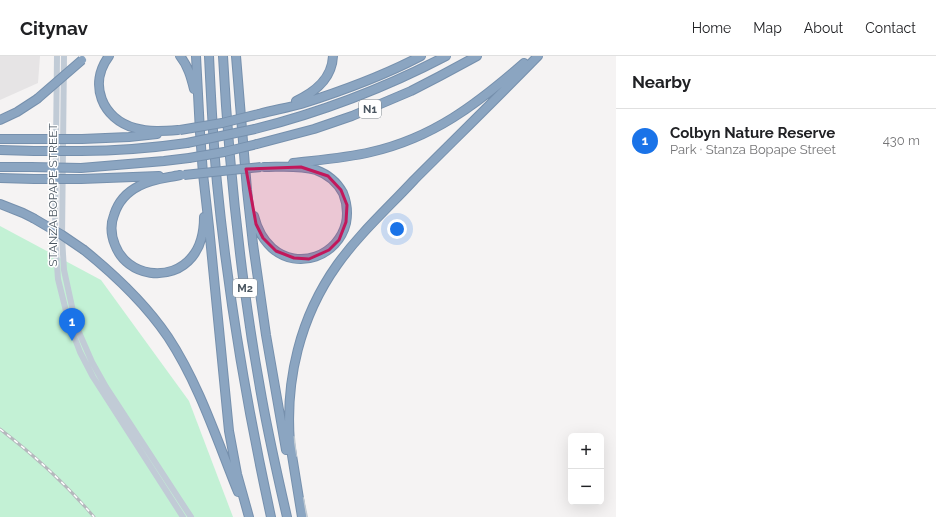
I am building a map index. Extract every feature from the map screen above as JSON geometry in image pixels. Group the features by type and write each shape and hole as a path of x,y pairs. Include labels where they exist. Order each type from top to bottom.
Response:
{"highway":[{"path":"109,56 102,68 99,85 100,96 113,117 136,129 152,131 179,130"},
{"path":"180,56 185,63 192,80 200,132"},
{"path":"182,175 139,186 122,199 115,211 112,220 112,235 116,248 124,260 136,268 154,273 173,271 185,264 191,258 201,241 204,230 203,174 196,56"},
{"name":"M2","path":"209,56 217,174 225,249 241,365 271,517"},
{"name":"M2","path":"223,56 225,99 237,226 250,326 262,399 287,517"},
{"path":"236,56 250,213 266,335 288,458 301,517"},
{"path":"241,56 242,119"},
{"path":"260,113 295,102 315,90 327,77 332,66 333,56"},
{"path":"0,139 112,138 150,135 222,123 300,104 348,88 421,56"},
{"name":"N1","path":"0,150 113,151 160,147 256,129 291,120 354,98 386,85 446,56"},
{"name":"N1","path":"0,167 81,168 156,162 224,152 314,129 352,116 411,91 477,56"},
{"path":"0,178 81,179 182,175 340,158 371,152 418,137 438,127 464,111 500,84 533,56"},
{"path":"301,517 289,431 289,403 292,375 297,350 316,299 337,265 363,232 538,56"},
{"path":"0,120 37,99 84,58"},
{"path":"245,162 253,213 260,232 267,243 281,254 294,258 309,259 329,250 339,240 345,228 346,222 347,211 344,195 337,185 328,176 309,168 262,167"},
{"path":"203,174 210,227 229,431 237,474 248,517"},
{"path":"0,204 33,218 84,250 128,288 156,320 184,365 199,396 248,517"}],"main road":[{"name":"STANZA BOPAPE STREET","path":"58,56 55,237 58,279 69,323 80,352 93,377 183,517"},
{"name":"STANZA BOPAPE STREET","path":"64,56 62,238 64,270 74,316 78,330 106,387 191,517"}],"lane":[{"path":"292,375 293,415"},
{"path":"294,432 297,461"},
{"path":"303,497 307,517"}],"highlighted area":[{"path":"301,167 328,176 341,190 347,205 346,222 339,240 329,250 309,259 294,258 276,251 263,238 256,224 246,169"}],"shaded area":[{"path":"0,56 40,56 38,83 0,100"}],"green space":[{"path":"0,226 101,280 189,401 233,517 0,517"}],"railway":[{"path":"0,429 49,470 94,517"}],"place":[{"name":"Colbyn Nature Reserve","path":"72,341"}]}
